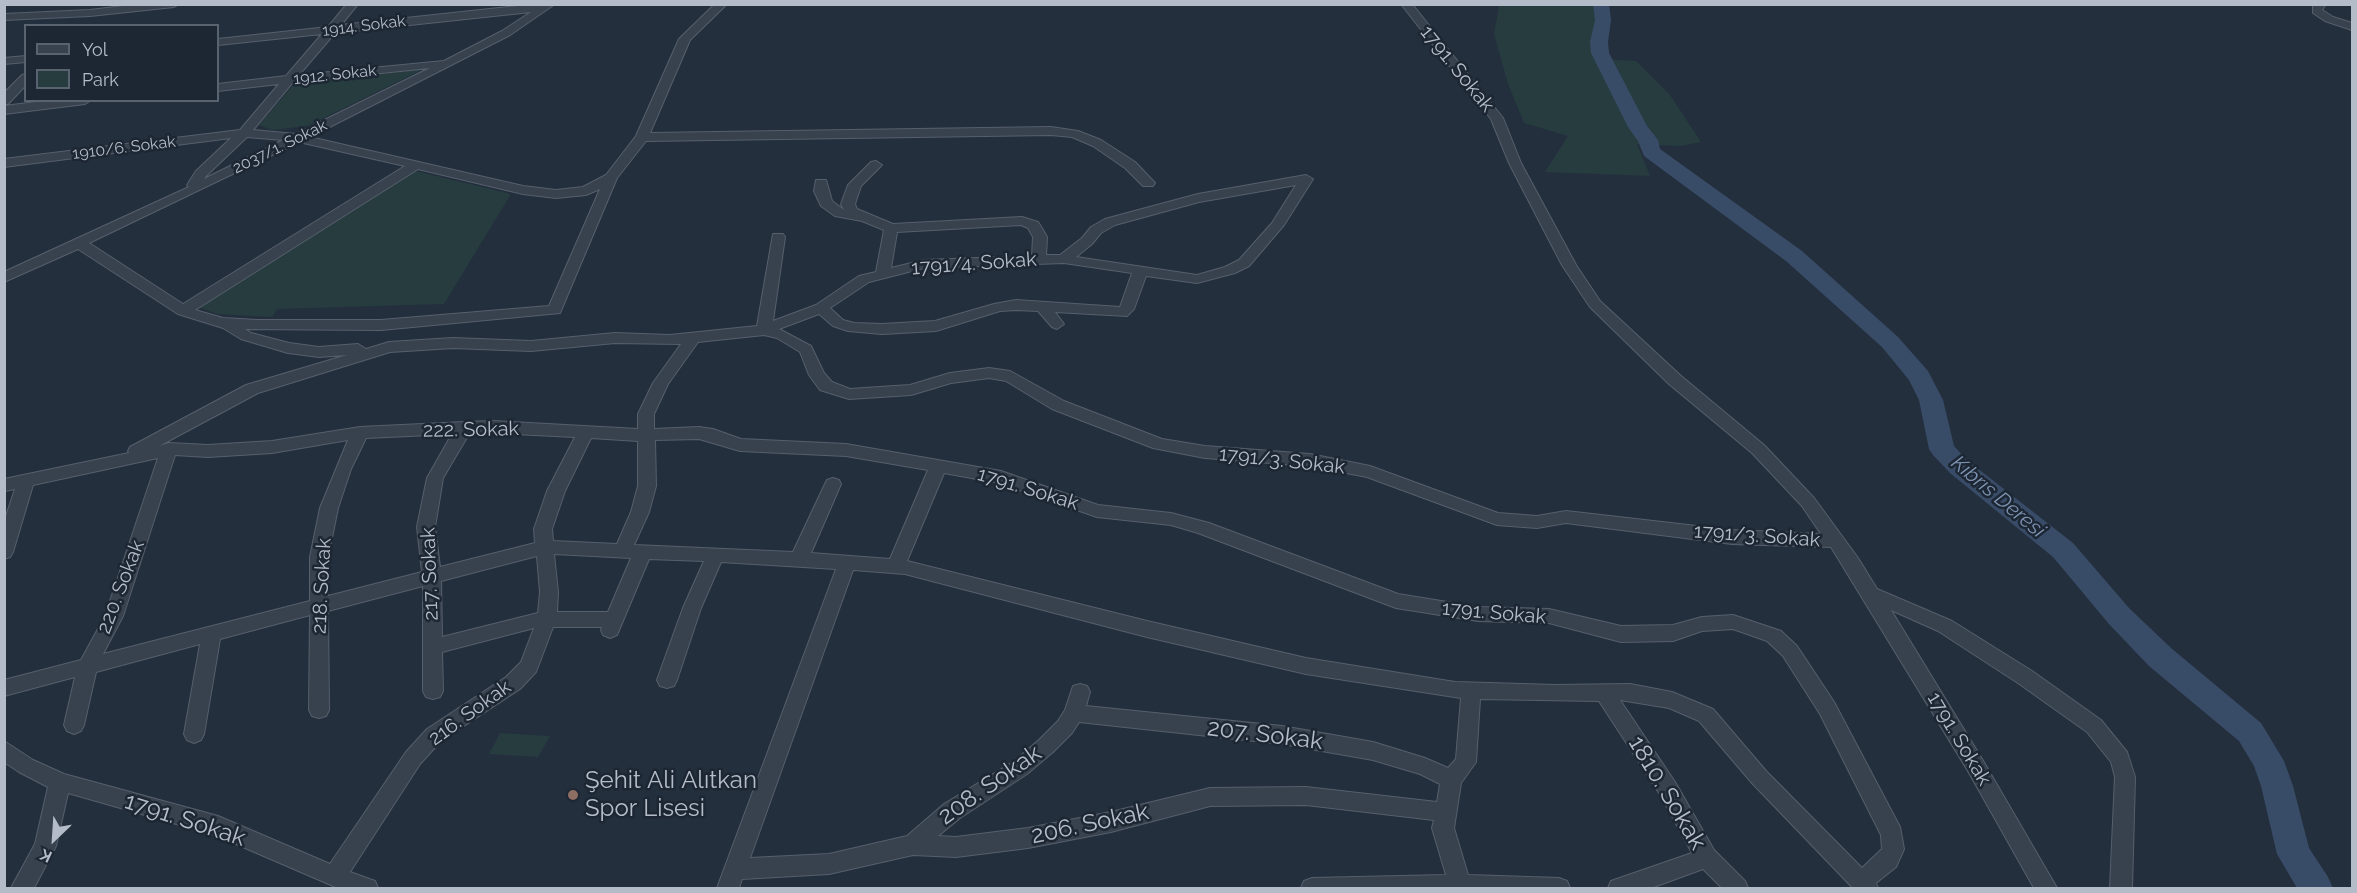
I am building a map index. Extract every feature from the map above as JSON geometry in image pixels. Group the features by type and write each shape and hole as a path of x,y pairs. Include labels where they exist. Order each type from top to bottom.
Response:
{"street":[{"path":"78,24 100,4"},
{"path":"4,17 90,13 174,4"},
{"path":"197,188 194,185 201,174 244,133 353,4"},
{"path":"222,323 381,325 555,310 611,178 642,137 685,39 722,4"},
{"name":"1791. Sokak","path":"1406,4 1497,118 1515,163 1569,265 1595,304 1675,380 1758,449 1808,502 1870,594 1975,765 2046,888"},
{"path":"2321,4 2317,7 2317,11 2329,19 2352,27"},
{"name":"1914. Sokak","path":"219,42 548,6"},
{"name":"2037/1. Sokak","path":"4,278 299,138 506,33 548,6"},
{"path":"4,61 24,59"},
{"name":"1912. Sokak","path":"219,87 452,61"},
{"path":"4,101 24,79"},
{"path":"4,110 69,102"},
{"path":"642,137 835,132 1063,132 1085,138 1113,152 1148,183"},
{"name":"1910/6. Sokak","path":"4,163 244,133 299,138 539,193 586,191 611,178"},
{"path":"183,311 416,165"},
{"path":"876,165 855,185 848,204 852,212 891,228 1022,221 1033,225 1040,237 1039,260"},
{"name":"1791/4. Sokak","path":"764,330 821,308 864,279 924,264 1064,259 1197,279 1230,270 1244,264 1277,225 1306,178 1198,198 1110,222 1096,230 1087,241 1064,259"},
{"path":"821,183 821,191 826,203 840,213 863,217"},
{"path":"884,274 891,228"},
{"path":"79,243 183,311 222,323 246,336 288,348 319,352 453,343 531,346 615,338 670,340 764,330 778,237"},
{"path":"821,308 838,323 853,328 882,329 936,326 999,307 1016,305 1122,313 1127,309 1140,271"},
{"path":"1042,307 1057,324"},
{"name":"1791/3. Sokak","path":"764,330 782,335 806,349 817,375 826,386 849,394 911,390 950,378 988,374 1010,376 1058,405 1159,444 1205,452 1310,460 1370,472 1497,519 1537,522 1566,517 1732,537 1836,541"},
{"path":"623,550 640,512 646,486 646,414 661,383 694,337"},
{"path":"115,463 252,389 389,347"},
{"name":"222. Sokak","path":"4,484 115,463 169,449 208,451 272,447 360,433 493,427 646,435 699,433 714,435 740,445 846,450 939,465"},
{"name":"217. Sokak","path":"433,692 432,577 426,527 435,478 465,428"},
{"name":"216. Sokak","path":"334,876 412,758 434,735 513,683 524,673 537,649 547,619 549,592 543,529 556,491 586,432"},
{"name":"218. Sokak","path":"319,710 319,557 329,508 342,469 360,433"},
{"name":"220. Sokak","path":"74,725 88,665 114,616 169,449"},
{"path":"896,566 939,465"},
{"name":"1791. Sokak","path":"939,465 1000,477 1097,511 1171,519 1203,528 1396,601 1478,614 1549,616 1621,634 1673,633 1702,624 1733,622 1774,636 1790,651 1827,708 1892,834 1893,849 1888,860 1864,885"},
{"path":"4,552 26,480"},
{"path":"800,559 833,484"},
{"path":"4,688 543,547 716,554 896,566 952,577 1084,614 1306,666 1470,690 1630,692 1672,700 1706,715 1759,777 1864,885"},
{"path":"432,647 547,619 612,625 643,551"},
{"path":"667,680 692,608 716,554"},
{"path":"731,879 847,562"},
{"path":"1870,594 1945,626 2025,676 2094,726 2120,758 2125,777 2121,888"},
{"path":"194,734 212,633"},
{"path":"1460,885 1443,828 1451,779 1466,762 1470,690"},
{"name":"208. Sokak","path":"913,845 952,811 1020,768 1065,727 1074,713 1080,692"},
{"name":"1810. Sokak","path":"1604,692 1668,789 1706,856 1737,888"},
{"name":"207. Sokak","path":"1074,713 1282,735 1373,751 1425,767 1451,779"},
{"name":"1791. Sokak","path":"4,750 26,766 60,782 218,826 367,888"},
{"path":"22,888 45,846 60,782"},
{"name":"206. Sokak","path":"731,879 829,864 913,845 956,847 1028,838 1111,822 1210,797 1306,796 1445,812"},
{"path":"1619,888 1671,872 1706,856"},
{"path":"1311,888 1460,885 1559,888"}],"green space":[{"path":"1499,5 1595,5 1598,59 1636,61 1670,95 1701,142 1681,146 1637,144 1650,176 1545,172 1568,136 1524,123 1508,84 1494,34"},
{"path":"424,69 307,126 272,130 259,125 294,84"},
{"path":"412,170 511,194 444,304 277,309 272,317 217,314 201,308 200,303"},
{"path":"500,733 550,736 538,757 489,754"}],"waterway":[{"name":"Kıbrıs Deresi","path":"1601,4 1603,20 1599,42 1600,53 1638,127 1648,140 1651,152 1794,256 1890,342 1919,377 1931,400 1942,449 1959,467 2063,550 2119,616 2160,657 2250,732 2268,761 2277,786 2294,854 2316,888"}],"place":[{"name":"Şehit Ali Alıtkan Spor Lisesi","path":"573,795"}]}
